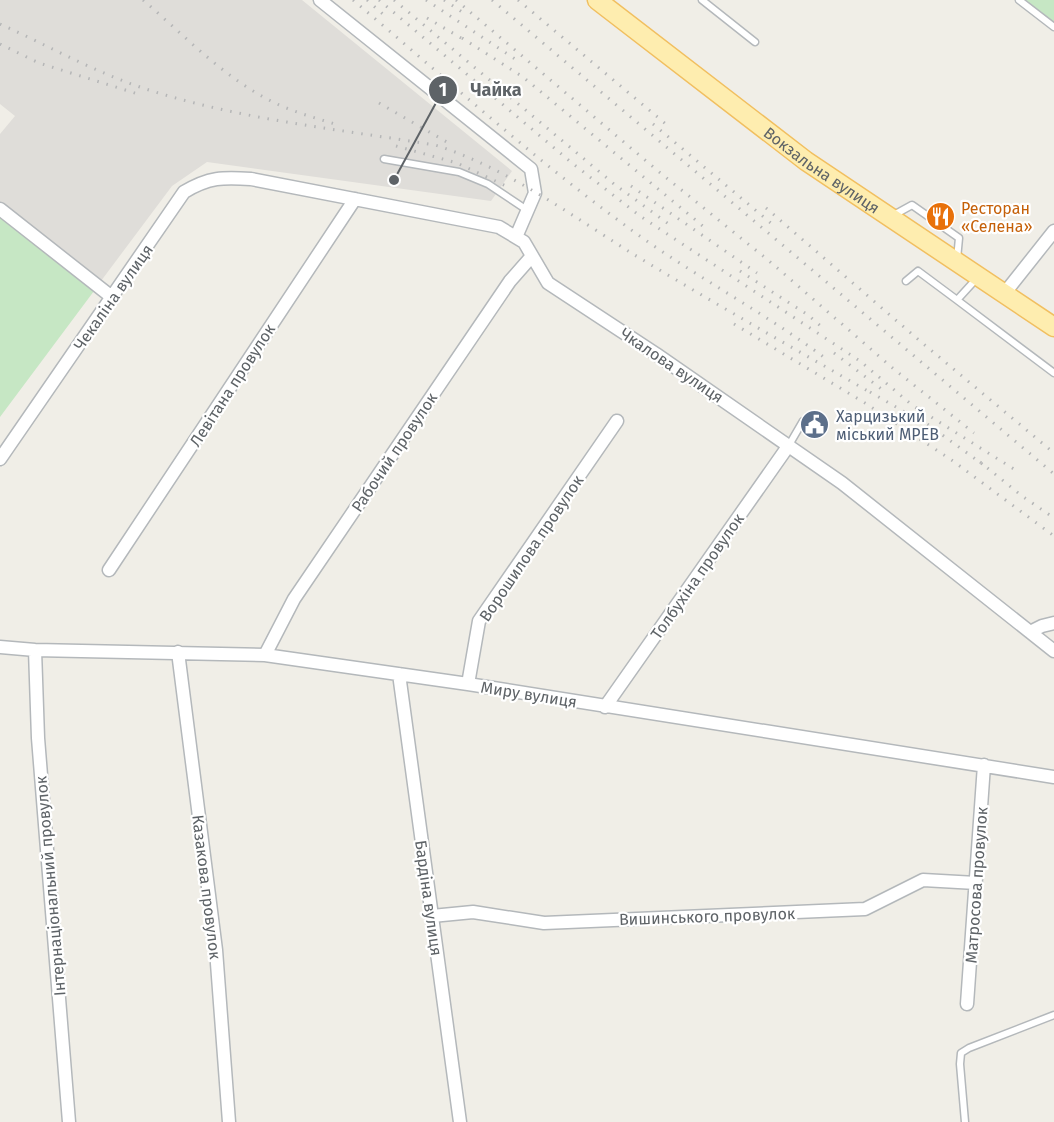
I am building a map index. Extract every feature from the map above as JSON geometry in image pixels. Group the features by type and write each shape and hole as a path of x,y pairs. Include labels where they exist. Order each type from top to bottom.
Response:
{"main road":[{"name":"Вокзальна вулиця","path":"597,0 806,162 1054,327"}],"street":[{"path":"320,0 531,169 535,193 516,237"},
{"name":"Чекаліна вулиця","path":"0,457 113,298 184,192 201,182 224,177 251,179"},
{"name":"Чкалова вулиця","path":"251,179 499,227 524,242 548,283 656,354 842,483 1054,651"},
{"name":"Левітана провулок","path":"109,570 354,199"},
{"path":"0,209 113,298"},
{"path":"1004,294 1054,231"},
{"name":"Рабочий провулок","path":"265,655 294,599 510,281 532,256"},
{"name":"Ворошилова провулок","path":"468,684 479,621 617,421"},
{"name":"Толбухіна провулок","path":"605,707 789,445"},
{"path":"1030,632 1054,623"},
{"name":"Миру вулиця","path":"0,647 35,650 265,655 468,684 1054,777"},
{"name":"Інтернаціональний провулок","path":"35,650 38,738 69,1122"},
{"name":"Казакова провулок","path":"178,652 216,950 229,1122"},
{"name":"Бардіна вулиця","path":"399,674 460,1122"},
{"name":"Матросова провулок","path":"968,1004 984,765"},
{"name":"Вишинського провулок","path":"432,916 473,912 544,923 865,909 923,880 976,883"}],"lane":[{"path":"702,0 755,42"},
{"path":"1019,0 1054,27"},
{"path":"384,159 459,172 488,184 527,211"},
{"path":"906,281 918,271 1054,373"},
{"path":"957,300 979,277"},
{"path":"789,445 803,421"},
{"path":"965,1122 960,1064 962,1053 969,1048 1054,1014"}],"shaded area":[{"path":"0,0 302,0 512,171 491,201 207,162 172,186 101,281 0,203 0,134 15,116 0,104"}],"green space":[{"path":"1025,0 1054,0 1054,22"},
{"path":"0,215 94,291 0,417"}],"railway":[{"path":"143,0 221,68 255,92 288,109 338,125"},
{"path":"353,0 587,197 673,259 778,325 829,361"},
{"path":"367,0 384,15"},
{"path":"379,0 572,163 640,216 860,361 912,405 1017,471"},
{"path":"394,0 614,184 670,225"},
{"path":"426,0 515,59"},
{"path":"444,0 462,12"},
{"path":"456,0 658,171 768,260 895,370 974,433"},
{"path":"492,0 1054,474"},
{"path":"518,0 667,125"},
{"path":"427,18 468,42"},
{"path":"0,24 111,76 184,100 291,123 435,145 461,154 537,193 663,272 873,394"},
{"path":"462,38 523,77 704,227"},
{"path":"0,44 39,63 138,94"},
{"path":"379,103 452,145"},
{"path":"653,124 772,224"},
{"path":"396,146 457,163 506,186"},
{"path":"631,186 757,273"},
{"path":"766,208 1054,453"},
{"path":"740,271 808,315 824,329"},
{"path":"734,324 865,403 953,461 1054,536"},
{"path":"834,353 884,391"},
{"path":"870,392 917,419"},
{"path":"912,413 985,466"},
{"path":"980,462 1054,518"}],"place":[{"name":"Чайка","path":"394,180"},
{"name":"Ресторан «Селена»","path":"940,217"},
{"name":"Харцизький міський МРЕВ","path":"815,425"}]}
